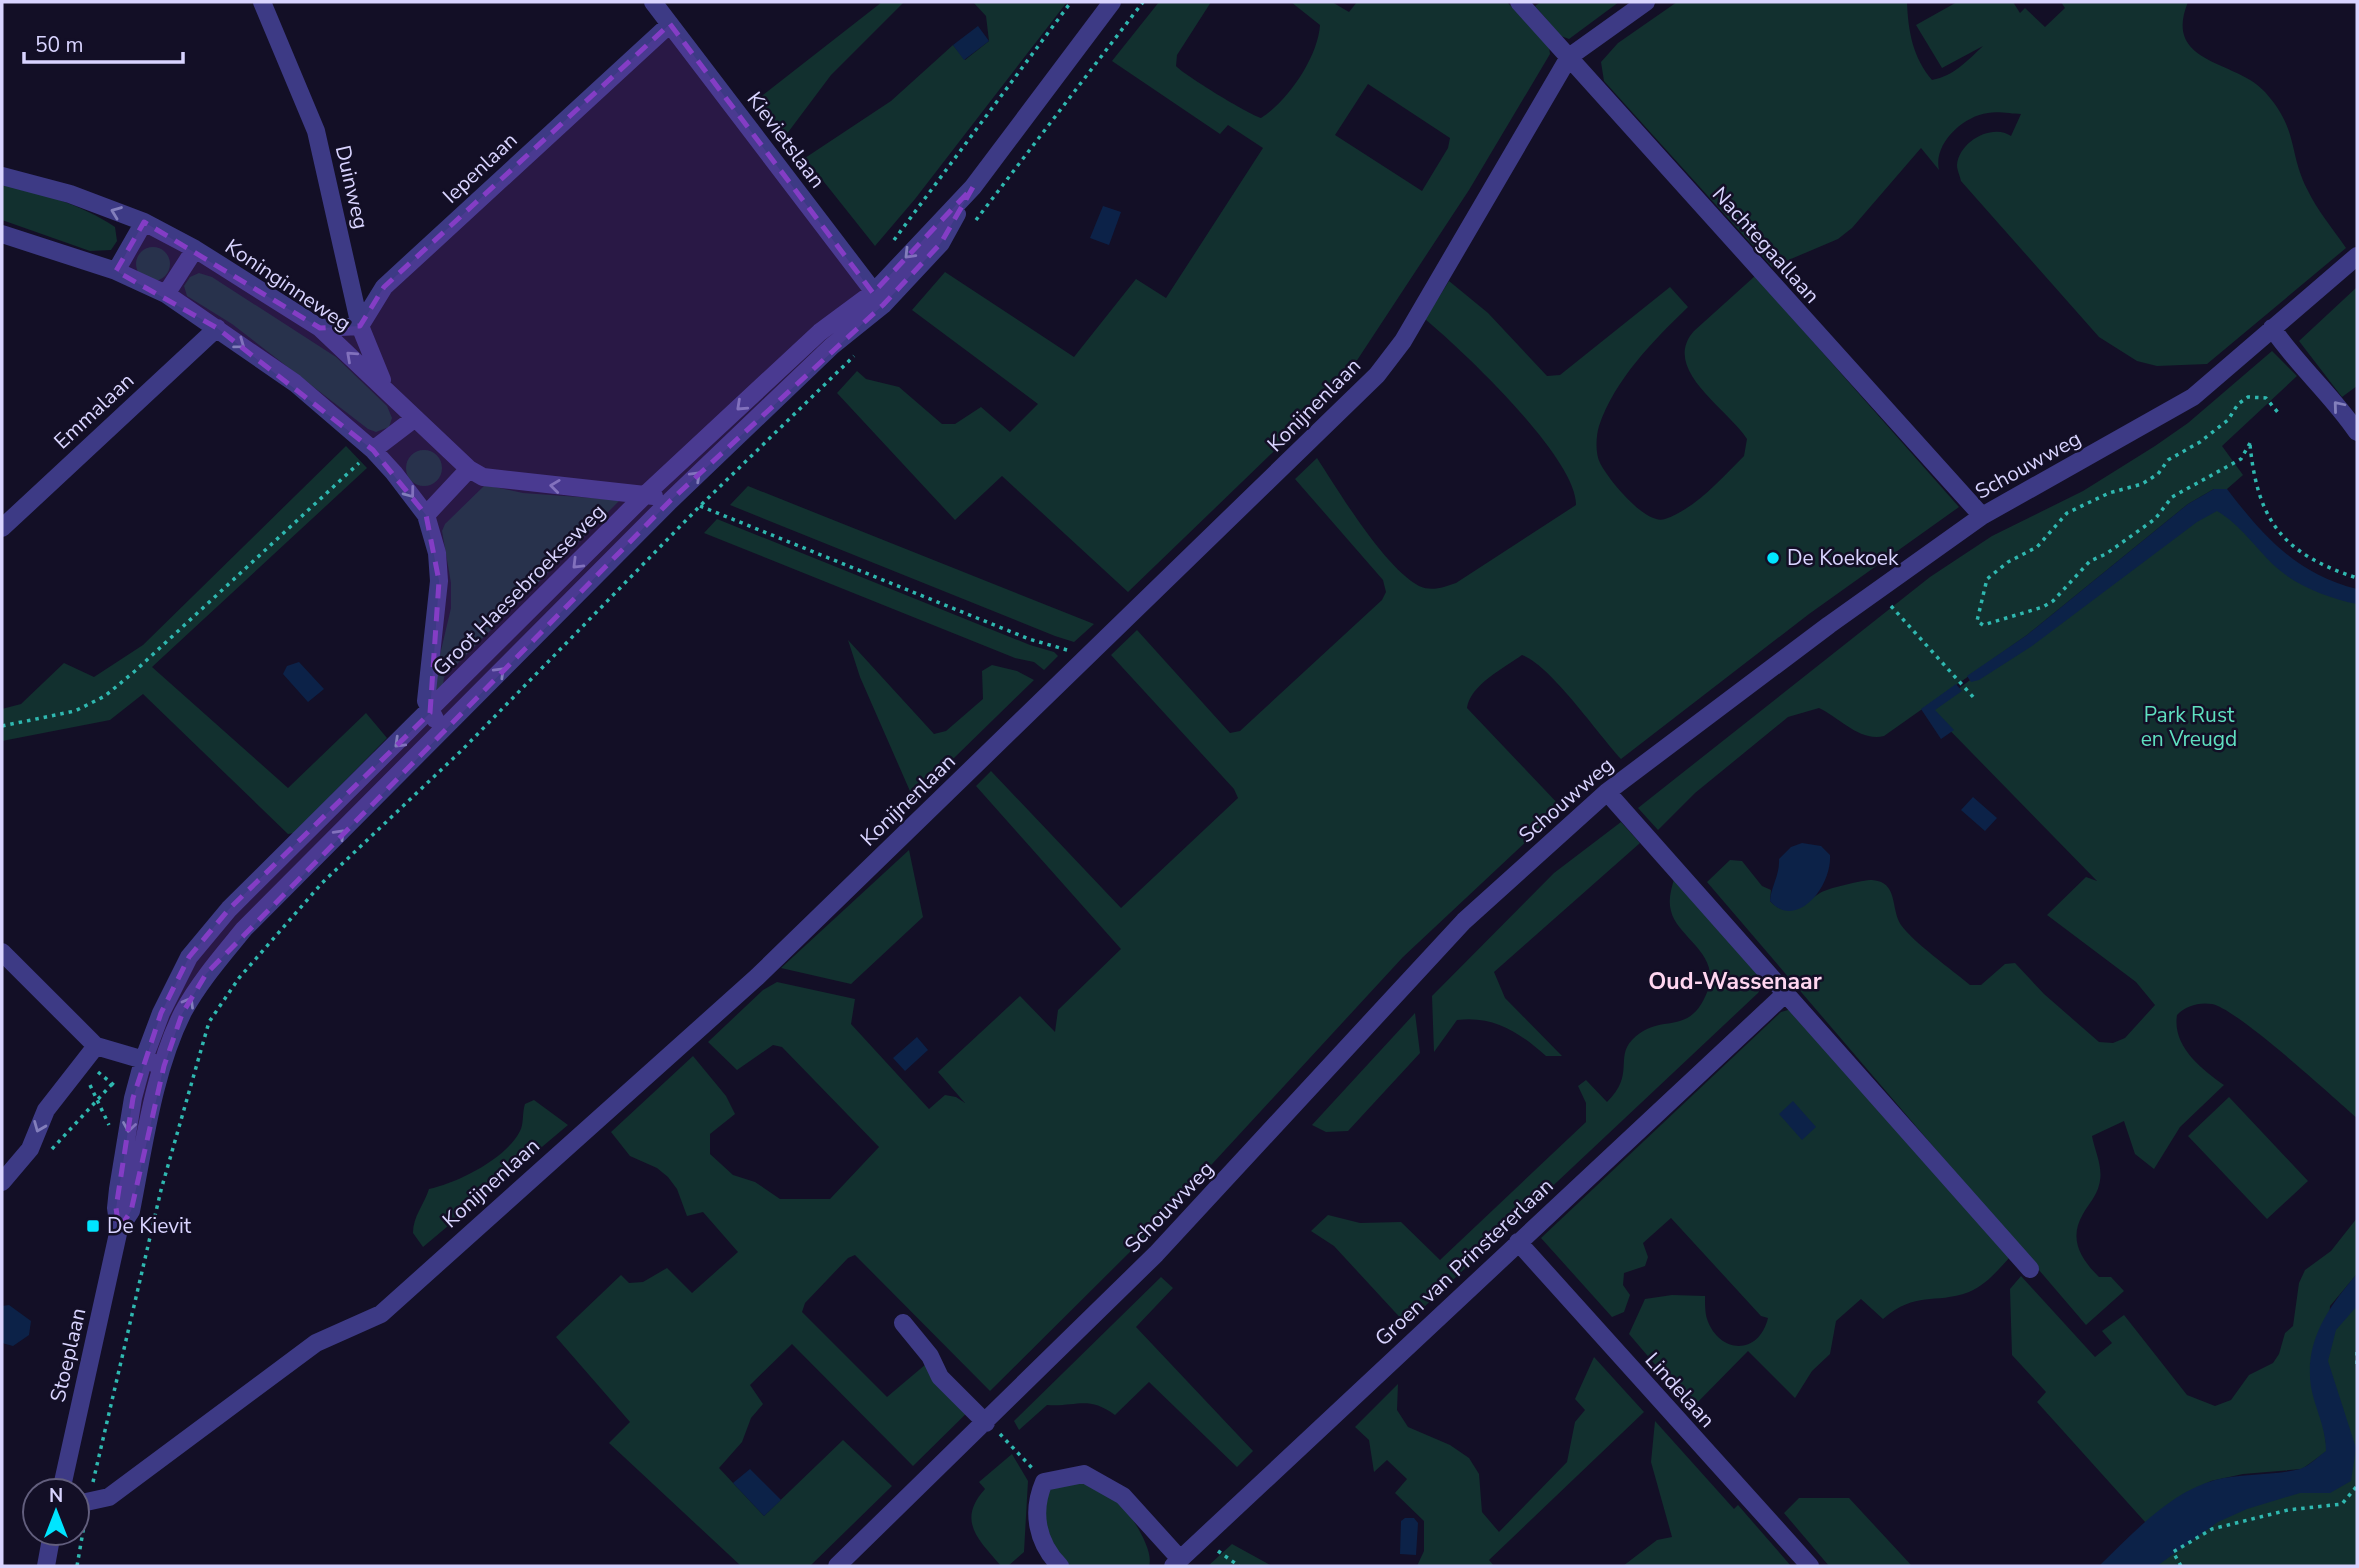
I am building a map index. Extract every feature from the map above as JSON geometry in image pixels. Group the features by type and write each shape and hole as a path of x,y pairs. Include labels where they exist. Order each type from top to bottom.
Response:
{"street":[{"name":"Duinweg","path":"261,2 316,131 360,327 385,386"},
{"name":"Kievietslaan","path":"653,2 878,298"},
{"name":"Groot Haesebroekseweg","path":"164,1066 182,1014 206,974 244,929 670,500 832,346 878,298 973,187 1112,2"},
{"name":"Nachtegaallaan","path":"1519,2 1757,270 1982,516"},
{"name":"Konijnenlaan","path":"91,1500 109,1497 316,1343 381,1314 757,977 1377,375 1403,341 1569,57 1646,2"},
{"name":"Iepenlaan","path":"360,327 384,288 670,24"},
{"name":"Koninginneweg","path":"2,176 70,194 144,222 195,249 320,328 385,386 469,469 484,477 599,491 647,493 670,500"},
{"path":"116,271 144,222"},
{"path":"2,234 116,271 166,294 295,383 373,450 426,515 437,553 439,581 426,701 430,713 443,728"},
{"name":"Koninginneweg","path":"166,294 195,249"},
{"name":"Schouwweg","path":"837,1566 1166,1244 1464,921 1607,792 1982,516 2193,397 2357,256"},
{"name":"Groot Haesebroekseweg","path":"143,1061 160,1013 197,947 229,909 430,713 647,493 820,332 878,298"},
{"path":"320,328 360,327"},
{"name":"Emmalaan","path":"2,528 218,328"},
{"path":"2272,328 2316,384 2339,405 2357,432"},
{"path":"373,450 415,418"},
{"path":"426,515 469,469"},
{"path":"1607,792 2030,1269"},
{"path":"2,952 96,1046 164,1066"},
{"name":"Groen van Prinstererlaan","path":"1177,1563 1787,992"},
{"path":"2,1182 30,1149 46,1110 96,1046"},
{"name":"Stoeplaan","path":"64,1477 119,1230 118,1189 143,1061"},
{"name":"Stoeplaan","path":"119,1230 131,1211 164,1066"},
{"name":"Lindelaan","path":"1518,1242 1810,1566"},
{"path":"903,1323 930,1356 940,1377 986,1423"},
{"path":"1060,1566 1046,1553 1036,1517 1037,1498 1044,1482 1084,1474 1123,1496 1177,1563"},
{"path":"46,1566 49,1547"}],"path":[{"path":"889,247 1071,2"},
{"path":"972,225 1143,2"},
{"path":"89,1477 161,1190 201,1046 209,1022 239,978 322,883 462,750 700,506 856,354"},
{"path":"2280,415 2266,398 2248,397 2238,404 2228,420 2200,442 2168,460 2150,479 2109,493 2067,513 2037,547 2008,562 1987,579 1977,621 1983,625 2043,607 2090,561 2106,554 2155,519 2172,497 2241,459 2250,443 2253,469 2269,520 2295,551 2330,569 2357,578"},
{"path":"2,726 75,711 105,696 373,450"},
{"path":"1973,486 2009,480"},
{"path":"700,506 1029,639 1086,657"},
{"path":"1877,591 1975,699"},
{"path":"76,1071 92,1087 113,1133"},
{"path":"45,1157 112,1084"},
{"path":"2357,1352 2357,1367"},
{"path":"986,1423 1012,1445 1044,1482"},
{"path":"2181,1566 2173,1552 2212,1529 2288,1510 2342,1504 2357,1486"},
{"path":"77,1566 79,1547"},
{"path":"1224,1556 1239,1566"}],"highlighted area":[{"path":"670,24 873,293 973,187 941,243 883,305 670,501 206,974 182,1014 164,1066 131,1211 119,1229 116,1208 133,1098 161,1013 189,957 229,909 430,713 439,581 426,515 373,450 217,328 116,271 144,222 320,328 360,326 384,287"}],"green space":[{"path":"882,2 904,2 831,75 786,135 758,99"},
{"path":"973,2 1067,2 915,199 875,246 805,158 891,101 953,45 965,60 989,41 986,16"},
{"path":"1159,2 1211,2 1177,55 1176,66 1217,94 1261,118 1291,90 1308,64 1318,37 1320,25 1291,2 1332,2 1349,12 1357,2 1507,2 1549,47 1550,54 1469,190 1350,371 1325,402 1128,592 1002,476 955,520 837,393 857,371 866,379 899,387 942,424 955,424 981,407 1010,432 1038,404 912,310 945,272 1074,357 1136,279 1166,298 1263,148 1228,125 1220,134 1112,61","holes":["1368,84 1450,138 1448,148 1422,191 1335,135"]},
{"path":"1541,2 1619,2 1569,39 1561,36 1535,6"},
{"path":"1677,2 1907,2 1913,44 1920,63 1932,80 1954,71 1983,46 1942,68 1916,25 1957,2 2013,2 2020,13 2025,8 2045,27 2065,8 2061,2 2188,2 2183,23 2185,38 2194,50 2206,59 2253,82 2276,106 2288,129 2307,189 2346,248 2207,364 2157,366 2137,361 2099,337 1961,181 1957,165 1959,156 1970,142 1987,133 2004,133 2011,136 2021,114 1996,112 1978,115 1952,133 1941,151 1939,170 1921,148 1852,228 1838,239 1772,267 1604,81 1601,62 1618,43"},
{"path":"2,182 60,200 102,219 115,227 117,241 111,250 90,251 2,220"},
{"path":"153,247 165,252 170,264 165,276 153,281 141,276 136,264 141,252"},
{"path":"199,273 212,277 336,357 387,406 392,418 389,427 376,432 368,429 232,324 187,296 184,286 190,277"},
{"path":"1755,276 1959,507 1809,614 1621,759 1560,686 1534,662 1522,655 1497,671 1474,692 1467,708 1562,808 1403,957 1142,1240 990,1391 855,1255 848,1258 805,1303 802,1312 887,1397 932,1359 976,1404 913,1466 792,1344 750,1385 763,1404 751,1418 742,1442 719,1468 764,1516 843,1440 892,1486 810,1566 741,1566 609,1443 630,1422 556,1337 621,1275 629,1283 643,1282 667,1268 692,1293 738,1252 703,1212 687,1216 677,1189 668,1177 657,1168 630,1156 611,1132 693,1056 726,1096 735,1114 710,1134 710,1154 733,1175 755,1182 780,1199 830,1199 879,1147 782,1047 773,1045 737,1070 708,1042 763,990 777,982 855,999 851,1024 929,1109 945,1095 956,1097 965,1103 938,1072 1020,996 1055,1032 1058,1010 1121,949 976,786 991,771 1121,908 1238,798 1234,789 1111,655 1137,630 1230,733 1240,731 1382,600 1386,592 1383,580 1295,479 1317,458 1378,547 1406,577 1429,589 1456,583 1576,505 1571,485 1558,460 1538,433 1489,379 1425,319 1449,281 1488,313 1547,376 1560,375 1670,287 1688,307 1649,347 1625,377 1606,409 1596,444 1604,470 1628,500 1648,515 1665,519 1687,508 1744,456 1747,439 1701,388 1685,360 1686,345 1694,331"},
{"path":"2357,287 2357,386 2342,397 2299,341"},
{"path":"2272,351 2297,376 2222,446 2243,475 2227,489 2214,489 2188,504 2027,635 1884,736 1867,736 1819,708 1788,717 1695,793 1658,830 1638,808 1930,577 1992,536 2083,491 2155,446 2188,423"},
{"path":"346,446 367,468 152,667 288,788 366,713 387,738 294,833 288,834 143,694 110,720 2,741 2,709 21,704 64,663 94,677 143,645"},
{"path":"424,450 436,456 442,468 436,480 424,486 412,480 406,468 412,456"},
{"path":"485,485 523,493 620,500 444,677 443,685 430,697 451,608 451,583 442,531 445,524"},
{"path":"748,486 1094,624 1074,642 1055,636 730,505"},
{"name":"Park Rust en Vreugd","path":"2210,501 2280,560 2357,597 2357,1118 2284,1055 2224,1009 2212,1004 2193,1005 2177,1015 2179,1037 2190,1056 2224,1085 2180,1127 2154,1169 2135,1154 2124,1121 2092,1136 2100,1166 2100,1179 2079,1223 2077,1240 2082,1256 2099,1277 2111,1277 2124,1291 2086,1325 1707,882 1730,860 1742,861 1762,886 1771,890 1770,901 1776,907 1789,909 1802,905 1830,889 1868,880 1881,882 1890,891 1898,918 1907,932 1970,985 1981,985 2005,964 2015,963 2044,994 2099,1042 2113,1043 2125,1038 2155,1005 2136,982 2047,915 2086,877 2097,881 1930,710"},
{"path":"717,519 1030,645 1054,652 1058,656 1044,670 1034,662 1015,658 704,533"},
{"path":"848,640 934,734 946,731 983,699 982,671 992,665 1017,671 1034,680 913,798 860,677"},
{"path":"1621,822 1640,843 1494,972 1505,998 1562,1056 1546,1056 1506,1028 1483,1020 1470,1019 1457,1020 1434,1052 1432,996 1554,873"},
{"path":"909,850 923,917 851,984 781,968"},
{"path":"1674,879 1767,978 1758,993 1406,1324 1334,1246 1311,1231 1328,1215 1360,1223 1401,1222 1440,1260 1586,1122 1586,1103 1578,1086 1586,1080 1607,1102 1620,1083 1625,1053 1632,1040 1643,1031 1692,1015 1708,990 1709,966 1671,911 1670,899"},
{"path":"1795,1008 2010,1257 1991,1277 1969,1292 1906,1304 1883,1319 1861,1299 1836,1321 1830,1354 1812,1371 1795,1398 1748,1351 1692,1408 1629,1334 1645,1299 1672,1295 1705,1296 1706,1317 1713,1331 1720,1339 1739,1346 1756,1339 1768,1318 1761,1316 1671,1218 1643,1243 1648,1257 1645,1266 1624,1273 1623,1285 1630,1295 1624,1312 1612,1317 1541,1238 1781,1012"},
{"path":"1415,1013 1420,1053 1348,1131 1326,1132 1312,1125"},
{"path":"2229,1097 2308,1181 2267,1219 2188,1136"},
{"path":"534,1100 568,1125 423,1247 413,1233 413,1227 429,1189 480,1168 504,1151 520,1131 525,1104"},
{"path":"2357,1218 2357,1274 2330,1306 2323,1422 2327,1451 2302,1469 2243,1474 2211,1481 2182,1496 2146,1523 2037,1402 2046,1392 2012,1355 2010,1289 2021,1276 2095,1357 2112,1343 2102,1331 2124,1315 2187,1395 2215,1406 2231,1400 2249,1375 2273,1363 2279,1354 2285,1333 2293,1326 2299,1283 2305,1270 2331,1251"},
{"path":"1161,1277 1173,1288 1136,1327 1253,1451 1237,1467 1149,1382 1115,1415 1097,1405 1047,1405 1019,1430 1014,1421"},
{"path":"2357,1288 2357,1566 2134,1566 2337,1457 2319,1384 2327,1324"},
{"path":"1594,1357 1644,1412 1489,1560 1494,1566 1417,1566 1424,1551 1424,1521 1395,1493 1407,1479 1387,1460 1374,1472 1369,1440 1355,1427 1398,1384 1397,1410 1408,1427 1450,1445 1469,1458 1479,1474 1482,1512 1499,1532 1567,1462 1575,1422 1585,1410 1575,1399"},
{"path":"1655,1421 1734,1509 1738,1505 1791,1566 1623,1566 1657,1540 1672,1537 1651,1462"},
{"path":"1012,1454 1028,1481 1024,1552 1008,1566 1001,1566 974,1530 972,1511 976,1500 985,1489 979,1482"},
{"path":"1079,1481 1107,1493 1120,1503 1144,1540 1150,1559 1149,1566 1066,1566 1056,1553 1041,1511 1051,1487"},
{"path":"1799,1498 1849,1498 1912,1566 1829,1566 1784,1513"},
{"path":"1232,1544 1272,1566 1208,1566"}],"water":[{"path":"978,26 989,41 964,60 953,45"},
{"path":"1103,206 1121,212 1109,245 1090,238"},
{"path":"2214,489 2227,489 2268,538 2299,564 2336,583 2357,589 2357,604 2336,599 2294,581 2269,561 2234,523 2217,511 2197,522 2032,646 1979,680 1971,682 1967,676 2027,635 2188,504"},
{"path":"299,662 324,689 308,702 283,674 287,666"},
{"path":"1956,684 1962,691 1935,710 1954,730 1941,739 1921,709"},
{"path":"1973,797 1997,818 1985,831 1961,810"},
{"path":"1802,843 1821,846 1830,855 1825,880 1819,892 1801,908 1791,911 1780,909 1770,901 1779,859 1791,847"},
{"path":"917,1037 928,1050 905,1071 893,1058"},
{"path":"1793,1101 1816,1127 1802,1140 1779,1114"},
{"path":"2357,1274 2357,1306 2336,1330 2328,1361 2356,1448 2351,1481 2330,1493 2300,1493 2247,1509 2218,1522 2157,1566 2099,1566 2138,1528 2182,1494 2215,1480 2300,1469 2326,1451 2311,1387 2311,1354 2328,1312"},
{"path":"9,1305 31,1321 29,1335 13,1346 2,1343 2,1306"},
{"path":"750,1469 781,1500 764,1516 733,1483"},
{"path":"1414,1518 1418,1523 1416,1555 1400,1554 1401,1521"}],"place":[{"name":"De Koekoek","path":"1773,558"},
{"name":"De Kievit","path":"93,1226"}],"district":[{"name":"Oud-Wassenaar","path":"1735,981"}]}
